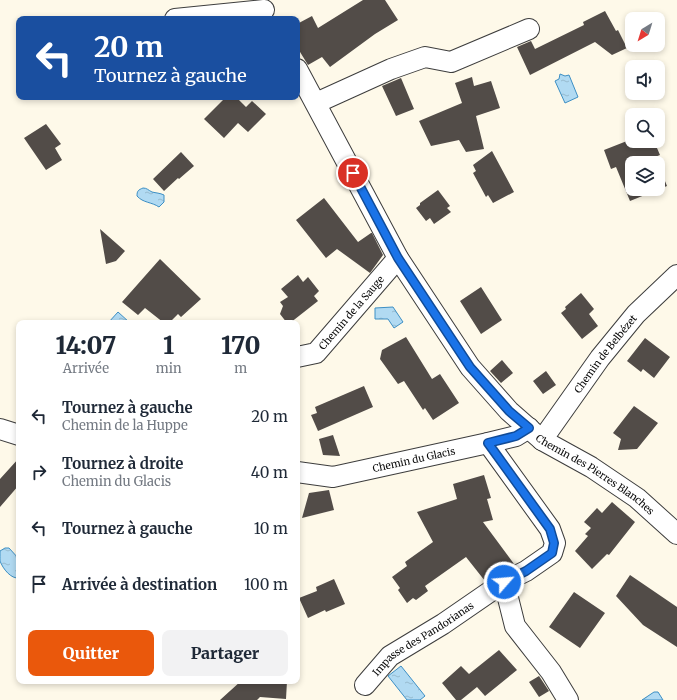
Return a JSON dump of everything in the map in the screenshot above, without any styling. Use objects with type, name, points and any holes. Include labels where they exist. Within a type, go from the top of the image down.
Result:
[{"type":"street","points":[[205,16],[264,10]]},
{"type":"street","points":[[316,103],[391,69],[425,57],[451,62],[529,29]]},
{"type":"street","name":"Chemin des Pierres Blanches","points":[[300,74],[398,258],[470,367],[509,411],[536,434],[591,467],[637,498],[677,534]]},
{"type":"street","name":"Chemin de la Sauge","points":[[300,356],[316,353],[398,258]]},
{"type":"street","name":"Chemin de Belbézet","points":[[536,434],[636,314],[677,275]]},
{"type":"street","points":[[0,428],[16,434]]},
{"type":"street","name":"Chemin du Glacis","points":[[300,472],[333,477],[516,436],[536,434]]},
{"type":"street","name":"Impasse des Pandorianas","points":[[365,685],[390,656],[443,624],[504,582],[526,571],[552,553],[554,543],[550,529],[488,443]]},
{"type":"street","points":[[504,582],[515,626],[551,672],[568,700]]},
{"type":"water","points":[[560,74],[565,76],[569,75],[578,97],[565,103],[555,81],[559,79]]},
{"type":"water","points":[[143,188],[164,195],[164,202],[159,207],[139,198],[137,196],[138,192]]},
{"type":"water","points":[[393,307],[403,322],[394,328],[388,319],[375,319],[375,308]]},
{"type":"water","points":[[118,312],[127,320],[111,320]]},
{"type":"water","points":[[5,548],[9,548],[16,556],[16,578],[10,575],[1,564],[0,551]]},
{"type":"water","points":[[401,666],[425,696],[420,700],[407,700],[388,676]]},
{"type":"water","points":[[654,692],[658,692],[663,700],[642,700]]},
{"type":"building","points":[[363,0],[385,0],[398,20],[375,34],[330,67],[322,57],[308,65],[300,52],[300,22],[312,16],[318,28]]},
{"type":"building","points":[[605,11],[616,31],[618,30],[625,44],[625,49],[612,55],[595,42],[530,75],[517,47],[531,41],[535,49],[584,25],[583,22]]},
{"type":"building","points":[[472,77],[474,86],[491,81],[500,108],[476,116],[484,149],[466,152],[459,140],[431,146],[419,121],[462,103],[455,83]]},
{"type":"building","points":[[401,78],[414,109],[396,116],[382,86]]},
{"type":"building","points":[[223,100],[239,100],[246,107],[252,101],[266,114],[248,132],[238,123],[224,138],[204,119]]},
{"type":"building","points":[[46,124],[61,144],[55,148],[62,160],[46,170],[24,138]]},
{"type":"building","points":[[625,142],[625,148],[657,148],[660,155],[625,156],[625,189],[616,167],[611,169],[604,150]]},
{"type":"building","points":[[492,151],[514,192],[493,203],[488,195],[486,197],[473,173],[476,171],[473,165]]},
{"type":"building","points":[[181,152],[194,166],[164,191],[153,179]]},
{"type":"building","points":[[438,190],[450,206],[447,208],[451,212],[434,224],[430,218],[426,221],[416,208],[420,205],[420,203]]},
{"type":"building","points":[[628,196],[642,196],[630,201]]},
{"type":"building","points":[[324,198],[358,242],[372,233],[383,255],[370,273],[337,249],[326,258],[296,220]]},
{"type":"building","points":[[100,229],[125,251],[116,261],[106,264]]},
{"type":"building","points":[[160,259],[201,299],[181,317],[178,314],[172,320],[160,320],[145,308],[138,315],[122,302]]},
{"type":"building","points":[[298,275],[303,282],[308,277],[319,291],[314,296],[318,301],[294,320],[285,320],[280,314],[283,306],[280,302],[288,297],[281,289]]},
{"type":"building","points":[[481,287],[502,320],[481,334],[460,301]]},
{"type":"building","points":[[581,293],[594,309],[589,314],[598,326],[582,339],[561,313],[566,309],[565,307]]},
{"type":"building","points":[[406,337],[432,379],[440,374],[459,403],[433,420],[425,408],[423,410],[404,381],[398,384],[380,359],[382,350]]},
{"type":"building","points":[[645,338],[670,357],[654,378],[643,369],[641,372],[627,361]]},
{"type":"building","points":[[502,360],[513,373],[501,383],[490,371]]},
{"type":"building","points":[[546,371],[556,385],[543,394],[533,381]]},
{"type":"building","points":[[364,386],[373,407],[318,431],[311,415],[317,413],[315,407]]},
{"type":"building","points":[[634,406],[658,423],[637,449],[618,450],[621,439],[613,433]]},
{"type":"building","points":[[333,435],[340,456],[323,455],[319,439]]},
{"type":"building","points":[[16,461],[16,488],[0,507],[0,479]]},
{"type":"building","points":[[484,475],[491,498],[487,499],[493,520],[483,522],[514,564],[485,581],[466,557],[425,586],[428,591],[416,600],[413,598],[407,603],[398,590],[400,588],[392,577],[407,566],[405,562],[433,542],[417,512],[457,499],[453,484]]},
{"type":"building","points":[[329,490],[334,510],[302,518],[309,493]]},
{"type":"building","points":[[612,502],[635,522],[609,555],[607,554],[592,569],[575,551],[588,536],[585,534],[591,528],[584,522],[597,508],[602,513]]},
{"type":"building","points":[[630,575],[677,607],[677,647],[643,625],[616,596]]},
{"type":"building","points":[[334,579],[345,604],[326,612],[325,610],[308,618],[300,598],[317,591],[316,587]]},
{"type":"building","points":[[574,592],[605,613],[580,648],[549,627]]},
{"type":"building","points":[[499,650],[517,670],[485,696],[477,687],[461,700],[456,700],[442,683],[461,666],[469,674]]},
{"type":"building","points":[[539,676],[549,691],[539,697],[529,682]]},
{"type":"building","points":[[238,684],[287,684],[286,699],[260,697],[257,700],[220,700]]},
{"type":"route","points":[[353,173],[398,258],[470,367],[509,411],[529,428],[516,436],[488,443],[550,529],[554,543],[552,553],[526,571],[504,582]]}]
